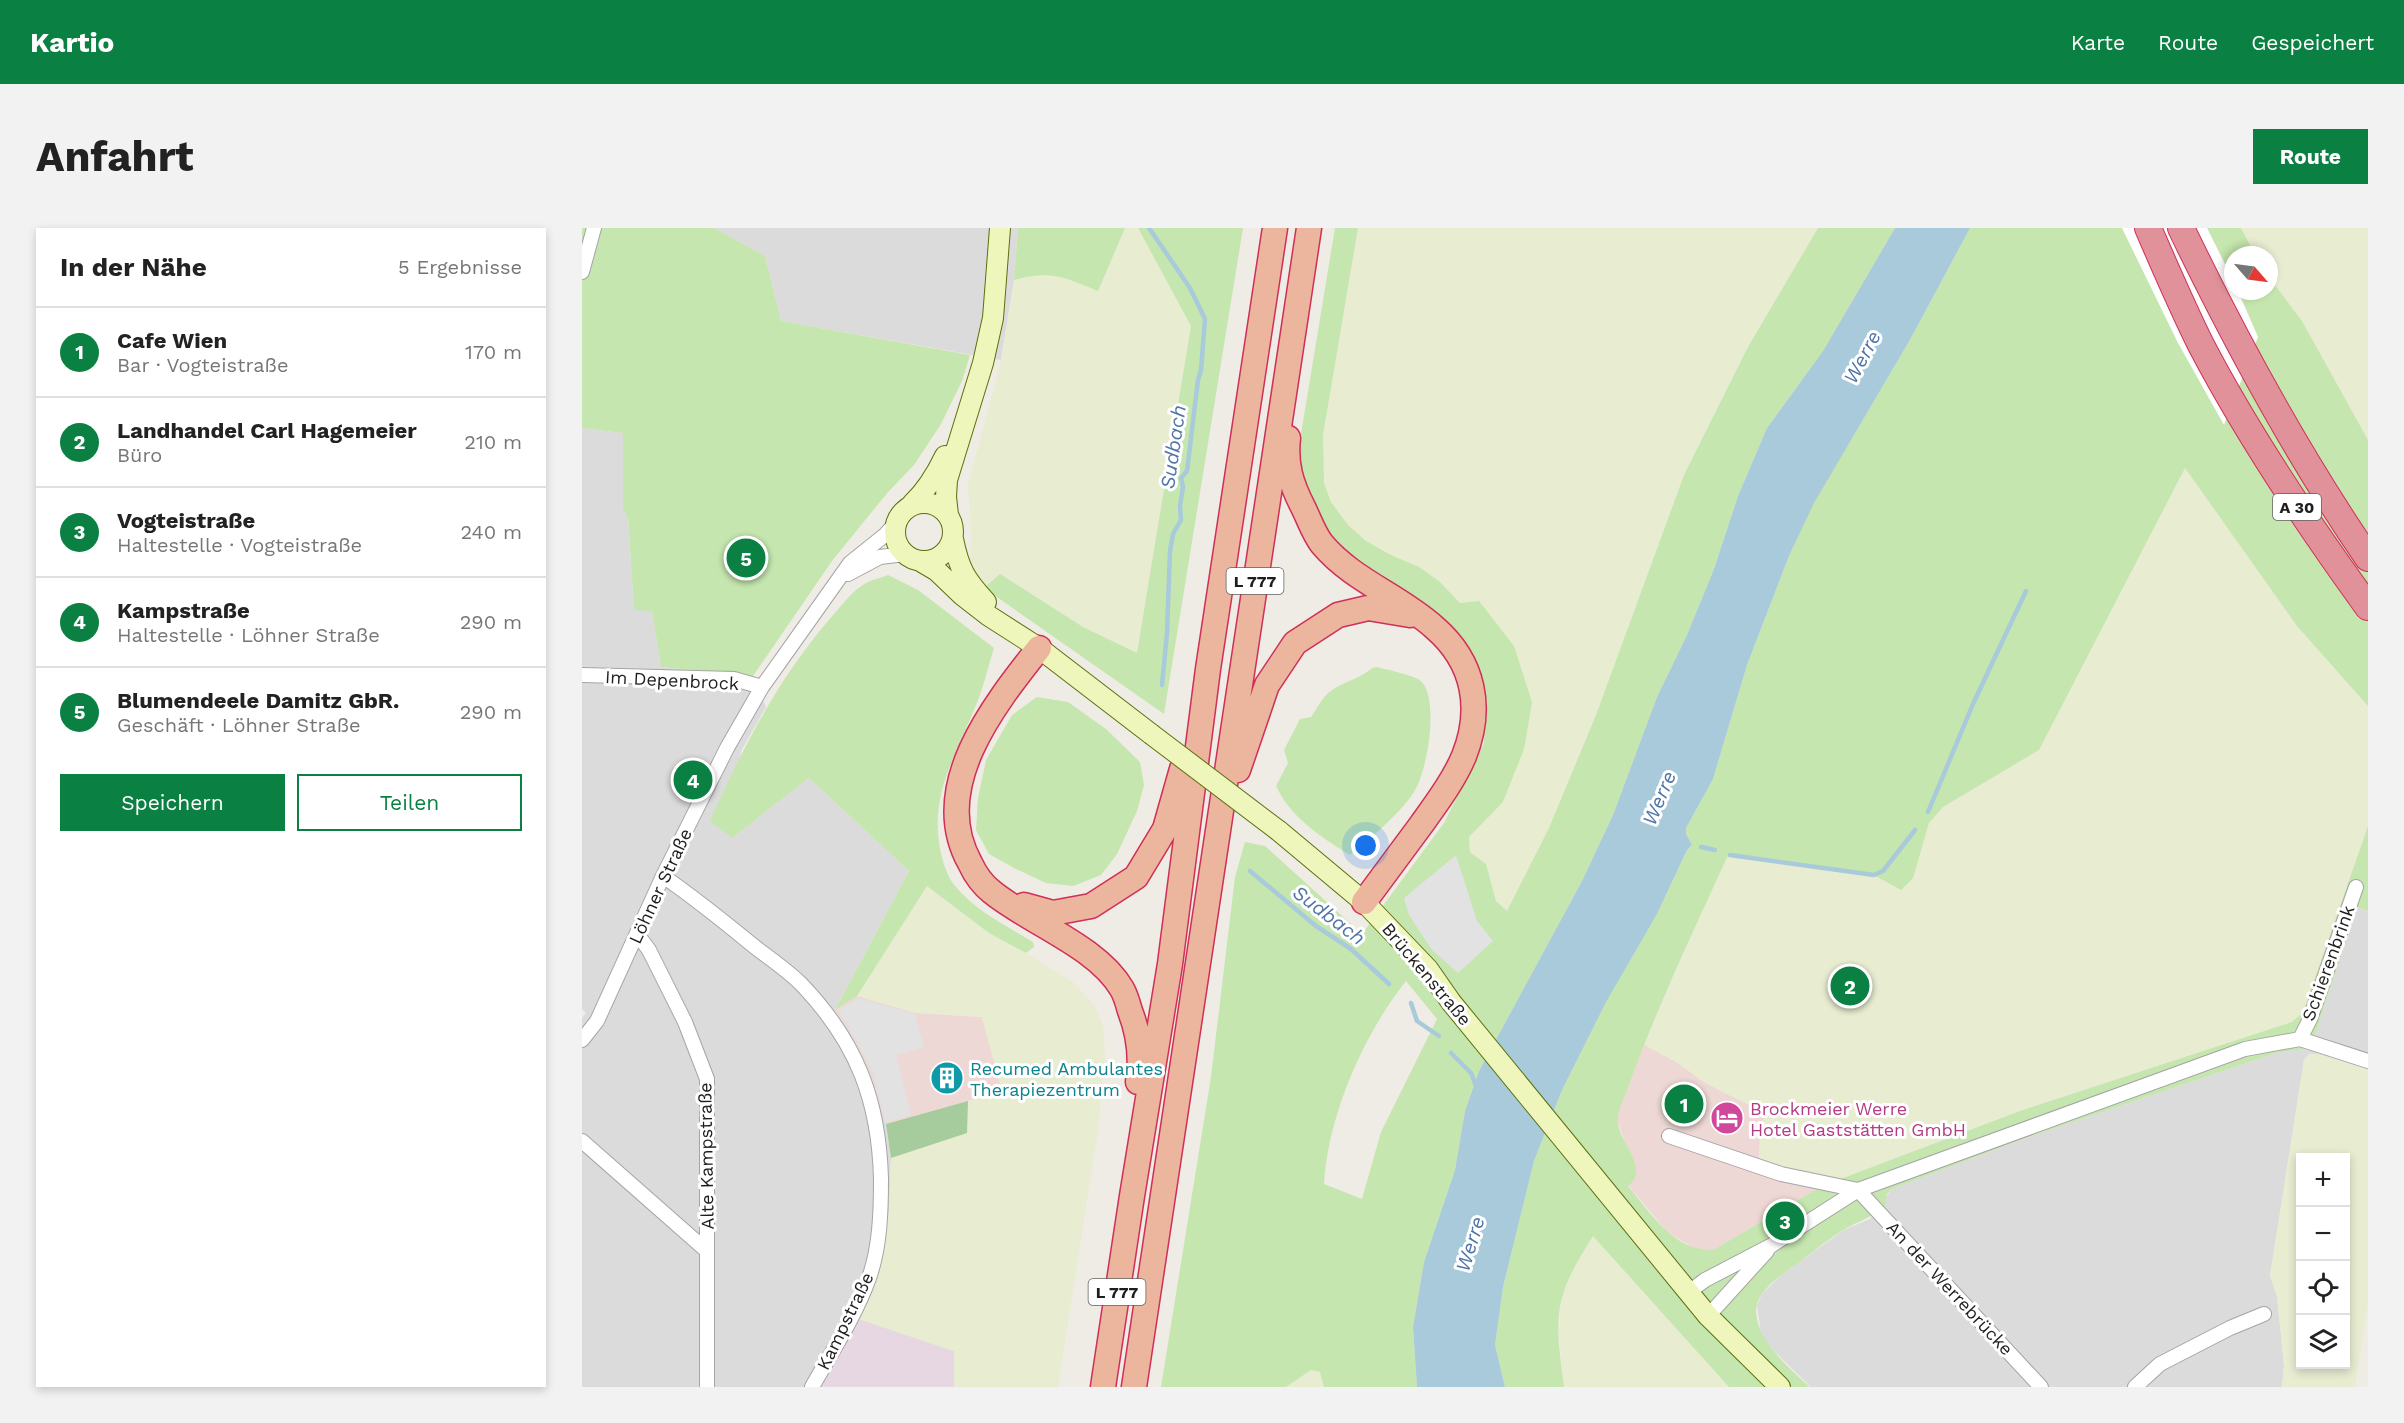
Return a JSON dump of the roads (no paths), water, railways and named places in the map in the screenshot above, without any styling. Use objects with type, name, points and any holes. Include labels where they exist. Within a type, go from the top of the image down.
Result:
[{"type":"highway","name":"L 777","points":[[1103,1387],[1170,964],[1213,633],[1275,228]]},
{"type":"highway","name":"L 777","points":[[1134,1387],[1309,228]]},
{"type":"highway","name":"A 30","points":[[2148,228],[2201,344],[2233,402],[2313,532],[2368,607]]},
{"type":"highway","name":"A 30","points":[[2181,228],[2248,362],[2368,558]]},
{"type":"highway","name":"L 777","points":[[1292,331],[1297,375],[1286,455],[1291,484],[1322,543],[1349,569],[1423,618],[1453,647],[1467,670],[1474,695],[1473,724],[1464,756],[1440,798],[1364,902]]},
{"type":"highway","points":[[1218,832],[1267,685],[1295,643],[1338,615],[1368,608],[1423,618]]},
{"type":"highway","points":[[991,892],[1029,908],[1053,913],[1091,906],[1136,877],[1166,830],[1181,778],[1198,664],[1213,633]]},
{"type":"highway","name":"L 777","points":[[1039,648],[993,708],[964,766],[956,800],[957,831],[964,853],[975,873],[991,892],[1098,962],[1122,989],[1137,1030],[1141,1066],[1125,1176],[1132,1196]]},
{"type":"main road","points":[[971,396],[947,480],[946,497],[948,514],[954,530],[953,539],[944,553],[937,558],[913,558],[896,540],[896,523],[905,509],[925,492],[936,477],[983,363],[993,318],[1000,228]]},
{"type":"main road","points":[[912,504],[928,502],[936,504],[948,514]]},
{"type":"main road","name":"Brückenstraße","points":[[953,539],[960,568],[972,586],[1010,628]]},
{"type":"main road","name":"Brückenstraße","points":[[913,558],[937,571],[989,616],[1039,648],[1279,831],[1364,902],[1428,969],[1451,1002],[1708,1316],[1780,1387]]},
{"type":"street","points":[[582,272],[594,228]]},
{"type":"street","name":"Löhner Straße","points":[[582,1041],[597,1021],[663,876],[727,748],[762,687],[850,564],[896,523]]},
{"type":"street","name":"Löhner Straße","points":[[837,582],[880,556],[913,558]]},
{"type":"street","name":"Im Depenbrock","points":[[582,675],[734,679],[762,687]]},
{"type":"street","name":"Kampstraße","points":[[663,876],[802,984],[845,1037],[867,1091],[880,1143],[881,1204],[878,1237],[869,1278],[844,1331],[812,1387]]},
{"type":"street","name":"Schierenbrink","points":[[2300,1039],[2310,1019],[2356,887]]},
{"type":"street","name":"Alte Kampstraße","points":[[637,934],[649,950],[685,1022],[707,1079],[707,1387]]},
{"type":"street","points":[[1689,1292],[1705,1280],[1772,1245],[1858,1190],[2245,1049],[2300,1039],[2368,1061]]},
{"type":"street","points":[[1669,1136],[1781,1174],[1858,1190]]},
{"type":"street","name":"Alte Kampstraße","points":[[582,1141],[707,1251]]},
{"type":"street","name":"An der Werrebrücke","points":[[1858,1190],[2042,1387]]},
{"type":"street","points":[[1708,1316],[1772,1245]]},
{"type":"street","points":[[2135,1387],[2160,1364],[2230,1328],[2264,1314]]},
{"type":"water","name":"Werre","points":[[1895,228],[1970,228],[1911,338],[1814,503],[1789,556],[1747,665],[1713,779],[1686,828],[1686,834],[1692,845],[1687,850],[1657,914],[1606,1002],[1562,1090],[1534,1161],[1503,1287],[1495,1345],[1505,1387],[1417,1387],[1413,1327],[1424,1262],[1455,1170],[1465,1111],[1479,1071],[1582,881],[1613,815],[1657,697],[1687,635],[1714,569],[1738,496],[1767,428],[1823,351]]},
{"type":"waterway","name":"Sudbach","points":[[1149,228],[1190,288],[1205,319],[1201,370],[1187,471],[1181,478],[1183,487],[1180,506],[1181,520],[1173,534],[1170,551],[1167,633],[1162,685]]},
{"type":"waterway","points":[[1928,812],[1973,704],[2026,591]]},
{"type":"waterway","points":[[1730,855],[1874,875],[1883,871],[1915,830]]},
{"type":"waterway","points":[[1701,847],[1715,850]]},
{"type":"waterway","name":"Sudbach","points":[[1250,871],[1316,926],[1351,949],[1389,984]]},
{"type":"waterway","name":"Sudbach","points":[[1411,1003],[1417,1021],[1439,1036]]},
{"type":"waterway","name":"Sudbach","points":[[1451,1053],[1471,1073],[1476,1086]]},
{"type":"place","name":"Blumendeele Damitz GbR.","points":[[746,558]]},
{"type":"place","name":"Kampstraße","points":[[693,780]]},
{"type":"place","name":"Landhandel Carl Hagemeier","points":[[1850,986]]},
{"type":"place","name":"Recumed Ambulantes Therapiezentrum","points":[[947,1078]]},
{"type":"place","name":"Cafe Wien","points":[[1684,1104]]},
{"type":"place","name":"Brockmeier Werre Hotel Gaststätten GmbH","points":[[1727,1118]]},
{"type":"place","name":"Vogteistraße","points":[[1785,1221]]}]
